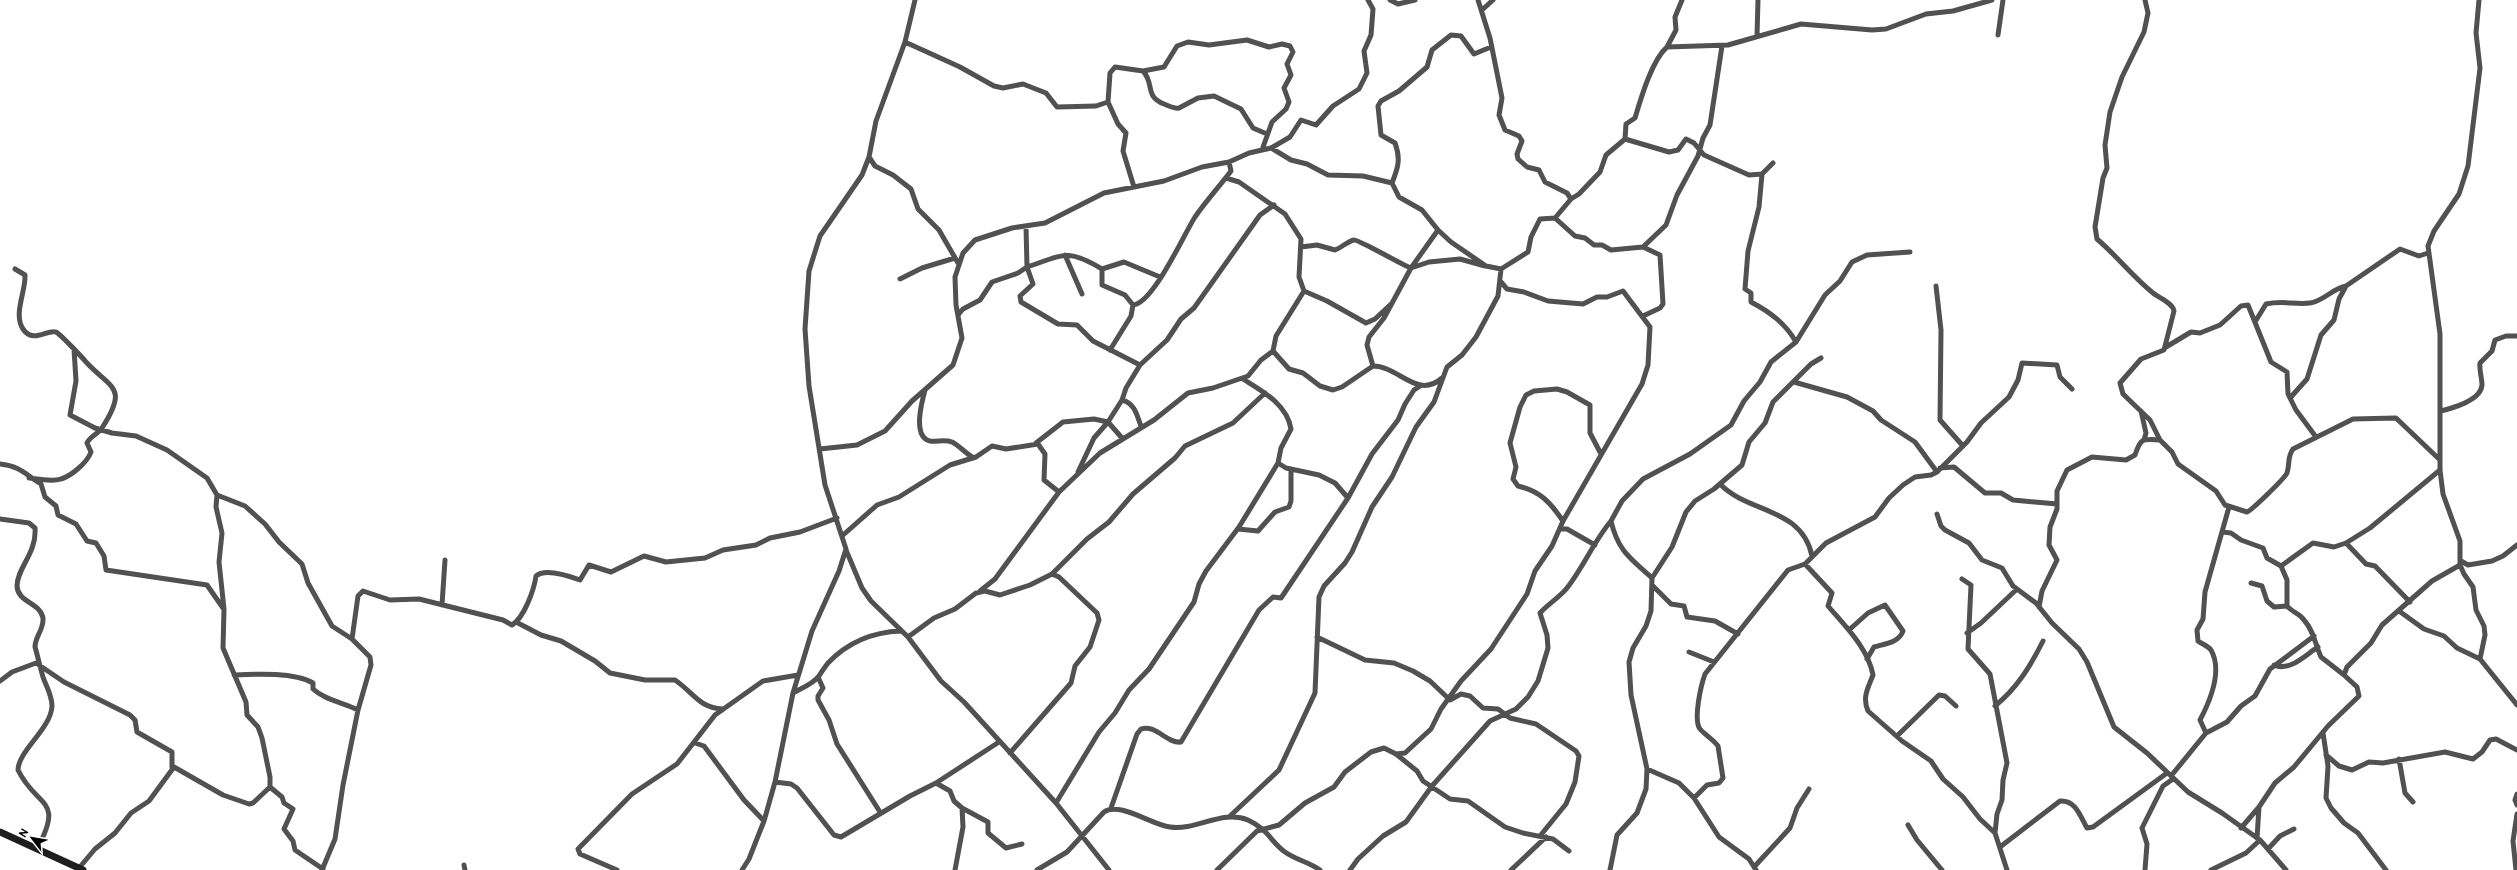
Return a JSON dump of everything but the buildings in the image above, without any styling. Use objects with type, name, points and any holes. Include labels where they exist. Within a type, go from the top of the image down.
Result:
[{"type":"main road","points":[[0,832],[81,869]]},
{"type":"street","points":[[914,0],[905,42],[876,121],[868,157],[856,186],[820,236],[809,270],[805,329],[807,366],[825,485],[837,518],[846,550],[866,595],[908,637],[941,681],[964,702],[1056,803],[1083,835],[1109,870]]},
{"type":"street","points":[[1368,0],[1373,9]]},
{"type":"street","points":[[820,449],[857,445],[885,432],[925,389],[950,368],[962,338],[955,283],[958,264],[966,249],[975,240],[1051,220],[1096,195],[1172,178],[1202,166],[1229,162],[1271,148],[1290,137],[1302,120],[1316,125],[1333,106],[1359,88],[1367,72],[1364,52],[1371,35],[1375,0]]},
{"type":"street","points":[[1390,0],[1398,4],[1415,0]]},
{"type":"street","points":[[1478,0],[1482,10],[1502,98],[1500,119],[1505,130],[1521,139],[1518,160],[1526,167],[1541,171],[1545,182],[1567,193],[1571,199]]},
{"type":"street","points":[[1482,10],[1493,0]]},
{"type":"street","points":[[1555,218],[1571,199],[1579,194],[1600,172],[1606,155],[1624,139],[1626,124],[1635,118],[1638,105],[1660,55],[1667,47],[1675,32],[1675,17],[1682,0]]},
{"type":"street","points":[[1757,36],[1758,0]]},
{"type":"street","points":[[1667,47],[1722,46],[1801,24],[1872,30],[1886,29],[1926,14],[1953,11],[1992,0]]},
{"type":"street","points":[[1998,35],[2003,0]]},
{"type":"street","points":[[2145,0],[2148,13],[2144,32],[2112,100],[2105,140],[2107,168],[2099,198],[2096,232],[2097,239],[2131,271],[2136,279],[2174,309],[2166,347]]},
{"type":"street","points":[[2479,0],[2476,33],[2480,68],[2468,166],[2459,194],[2432,236],[2428,253],[2435,287],[2440,334],[2442,369],[2438,385],[2441,411],[2440,470],[2443,494],[2460,541],[2460,563],[2473,587],[2476,610],[2484,626],[2485,635],[2480,659]]},
{"type":"street","points":[[1392,182],[1399,167],[1399,157],[1395,143],[1383,137],[1380,132],[1377,111],[1381,101],[1399,90],[1428,67],[1432,50],[1451,35],[1460,36],[1474,54],[1491,47]]},
{"type":"street","points":[[1134,187],[1123,152],[1126,133],[1116,121],[1108,102],[1110,73],[1115,67],[1143,71],[1164,67],[1177,46],[1188,42],[1209,45],[1247,40],[1272,47],[1282,44],[1290,46],[1293,52],[1287,64],[1291,75],[1284,88],[1289,102],[1286,109],[1273,120],[1262,150]]},
{"type":"street","points":[[905,42],[960,67],[994,86],[1003,88],[1023,84],[1048,94],[1057,107],[1096,106],[1108,102]]},
{"type":"street","points":[[1643,247],[1666,225],[1676,197],[1699,152],[1710,124],[1722,46]]},
{"type":"street","points":[[1143,71],[1148,79],[1151,95],[1157,102],[1179,108],[1198,98],[1214,96],[1241,109],[1253,128],[1267,134]]},
{"type":"street","points":[[1624,139],[1669,152],[1678,150],[1686,139],[1694,143],[1699,152],[1726,166],[1749,175],[1762,174]]},
{"type":"street","points":[[1271,148],[1291,160],[1308,164],[1328,175],[1363,176],[1392,182]]},
{"type":"street","points":[[868,157],[875,166],[909,186],[918,209],[939,230],[958,264]]},
{"type":"street","points":[[1133,305],[1140,304],[1170,264],[1194,219],[1232,170],[1229,162]]},
{"type":"street","points":[[1773,163],[1762,174],[1759,207],[1748,251],[1745,289],[1751,293],[1751,302],[1773,314],[1791,333],[1796,342]]},
{"type":"street","points":[[1226,178],[1239,182],[1283,211],[1298,233],[1301,247],[1299,277],[1304,291],[1328,301],[1366,323],[1375,319],[1393,302]]},
{"type":"street","points":[[1392,182],[1399,197],[1422,210],[1438,230],[1486,266]]},
{"type":"street","points":[[1076,477],[1097,434],[1108,422],[1122,400],[1126,388],[1140,365],[1167,340],[1181,320],[1194,308],[1260,215],[1274,205]]},
{"type":"street","points":[[1301,247],[1316,245],[1335,250],[1357,240],[1411,268],[1428,262],[1460,259],[1501,269],[1528,252],[1531,237],[1540,219],[1555,218],[1575,236],[1585,238],[1594,245],[1602,245],[1611,250],[1643,247],[1657,252],[1661,257],[1663,287],[1662,307],[1643,316]]},
{"type":"street","points":[[1026,226],[1027,267],[1033,284],[1021,294],[1020,300],[1022,304],[1058,324],[1077,325],[1093,341],[1140,365]]},
{"type":"street","points":[[1373,366],[1367,340],[1384,318],[1411,268],[1438,230]]},
{"type":"street","points":[[2255,322],[2266,304],[2284,301],[2310,303],[2322,299],[2336,289],[2346,286],[2400,249],[2419,256],[2428,253]]},
{"type":"street","points":[[1350,870],[1358,859],[1383,836],[1406,822],[1432,786],[1485,726],[1522,704],[1541,674],[1546,659],[1547,635],[1540,613],[1565,591],[1580,570],[1622,501],[1643,479],[1690,454],[1731,424],[1744,401],[1760,382],[1771,362],[1796,342],[1825,295],[1840,281],[1852,262],[1867,254],[1910,252]]},
{"type":"street","points":[[958,315],[963,309],[980,300],[992,282],[1018,274],[1027,267],[1065,255],[1082,256],[1102,269]]},
{"type":"street","points":[[1065,255],[1072,276],[1082,294]]},
{"type":"street","points":[[900,279],[928,266],[955,258]]},
{"type":"street","points":[[1102,269],[1122,261],[1160,277]]},
{"type":"street","points":[[15,269],[25,275],[20,315],[23,329],[28,334],[40,336],[56,332],[93,369],[108,381],[115,392],[115,402],[101,430],[88,440],[87,445],[91,452],[89,457],[72,472],[60,479],[29,478]]},
{"type":"street","points":[[1102,269],[1102,285],[1125,295],[1133,305]]},
{"type":"street","points":[[1229,817],[1282,765],[1317,689],[1319,597],[1324,586],[1350,555],[1372,507],[1392,477],[1416,427],[1434,402],[1442,378],[1449,364],[1460,357],[1475,340],[1497,298],[1501,282],[1501,269]]},
{"type":"street","points":[[1396,754],[1405,754],[1429,732],[1441,709],[1450,700],[1461,681],[1491,649],[1527,594],[1535,570],[1552,546],[1563,521],[1645,378],[1651,334],[1650,327],[1623,291],[1607,297],[1597,297],[1583,304],[1548,301],[1524,292],[1507,289],[1501,282]]},
{"type":"street","points":[[1936,286],[1941,330],[1940,420],[1962,446]]},
{"type":"street","points":[[2290,398],[2307,379],[2321,335],[2334,320],[2339,299],[2346,286]]},
{"type":"street","points":[[908,637],[980,591],[995,579],[1059,492],[1100,453],[1141,426],[1154,420],[1188,393],[1243,379],[1250,374],[1261,360],[1273,351],[1276,336],[1304,291]]},
{"type":"street","points":[[1110,350],[1130,316],[1133,305]]},
{"type":"street","points":[[2316,437],[2296,410],[2290,398],[2287,372],[2271,362],[2250,306],[2242,305],[2224,324],[2200,333],[2191,332],[2166,347],[2161,352],[2141,359],[2120,383],[2123,394],[2141,411],[2155,428],[2160,440],[2172,452],[2182,468],[2216,491],[2222,502],[2229,507],[2239,508],[2248,512],[2251,511],[2284,478],[2288,469],[2289,455],[2293,449],[2353,419],[2394,417],[2401,421],[2440,460]]},
{"type":"street","points":[[2441,411],[2452,408],[2478,393],[2482,384],[2480,363],[2492,350],[2495,340],[2506,336],[2517,336]]},
{"type":"street","points":[[74,349],[76,381],[69,413],[101,430],[136,436],[167,450],[207,478],[217,495],[216,507],[222,533],[219,567],[224,609],[223,648],[246,702],[247,715],[258,727],[262,738],[270,777],[270,787],[293,810],[284,829],[293,841],[295,850],[322,870],[335,839],[358,710],[371,660],[352,639],[330,623],[308,583],[303,567],[279,542],[265,524],[240,502],[217,495]]},
{"type":"street","points":[[1273,351],[1289,369],[1306,374],[1320,386],[1333,390],[1342,387],[1373,366],[1381,367],[1420,386],[1430,386],[1442,378]]},
{"type":"street","points":[[1610,870],[1617,835],[1631,821],[1643,804],[1647,769],[1631,695],[1629,667],[1633,648],[1646,626],[1652,611],[1652,578],[1672,547],[1686,512],[1695,501],[1720,484],[1742,465],[1749,442],[1765,423],[1773,402],[1816,360],[1821,358]]},
{"type":"street","points":[[1939,470],[2014,388],[2022,363],[2057,365],[2060,378],[2072,389]]},
{"type":"street","points":[[1056,803],[1099,732],[1115,713],[1129,690],[1149,668],[1194,602],[1199,584],[1206,571],[1238,529],[1278,463],[1281,448],[1291,427],[1282,408],[1265,393],[1243,379]]},
{"type":"street","points":[[1794,382],[1847,398],[1873,411],[1881,420],[1916,442],[1939,470]]},
{"type":"street","points":[[1037,870],[1067,852],[1104,812],[1111,808],[1139,731],[1148,728],[1176,742],[1181,742],[1259,610],[1273,598],[1281,598],[1348,498],[1372,454],[1398,420],[1411,394],[1420,386]]},
{"type":"street","points":[[925,389],[919,416],[920,426],[925,437],[929,441],[951,442],[974,458]]},
{"type":"street","points":[[1563,521],[1550,502],[1530,488],[1518,486],[1513,479],[1516,468],[1510,443],[1523,399],[1534,391],[1557,389],[1567,392],[1590,406],[1592,410],[1590,433],[1601,454]]},
{"type":"street","points":[[980,591],[1000,596],[1030,585],[1052,574],[1087,539],[1109,522],[1133,494],[1175,458],[1185,446],[1233,423],[1265,393]]},
{"type":"street","points":[[1122,400],[1130,402],[1141,426]]},
{"type":"street","points":[[2141,411],[2146,433],[2144,440]]},
{"type":"street","points":[[842,536],[877,505],[903,495],[951,464],[974,458],[992,446],[1006,449],[1036,443],[1046,433],[1066,421],[1094,419],[1108,422],[1122,438]]},
{"type":"street","points":[[2039,607],[2042,591],[2057,560],[2049,540],[2050,527],[2058,504],[2057,490],[2070,467],[2092,457],[2126,460],[2135,455],[2140,443],[2144,440],[2151,438],[2160,440]]},
{"type":"street","points":[[1036,443],[1045,454],[1044,480],[1059,492]]},
{"type":"street","points":[[1278,463],[1291,470],[1319,475],[1335,483],[1348,498]]},
{"type":"street","points":[[0,464],[19,468],[29,478],[40,484],[45,497],[56,506],[58,515],[76,524],[87,540],[96,544],[104,556],[106,570],[207,585],[224,609]]},
{"type":"street","points":[[1694,798],[1706,785],[1719,783],[1722,780],[1718,746],[1701,730],[1696,718],[1703,680],[1714,662],[1726,651],[1788,570],[1805,564],[1826,544],[1875,517],[1895,491],[1910,480],[1939,470],[1954,467],[1985,493],[2002,493],[2013,500],[2058,504]]},
{"type":"street","points":[[1238,529],[1258,531],[1275,512],[1289,507],[1291,501],[1291,470]]},
{"type":"street","points":[[2281,566],[2314,543],[2334,547],[2346,543],[2370,528],[2440,470]]},
{"type":"street","points":[[1720,484],[1751,505],[1773,511],[1794,524],[1809,544],[1812,556]]},
{"type":"street","points":[[2206,733],[2200,720],[2212,694],[2215,669],[2211,652],[2198,641],[2197,630],[2203,619],[2205,592],[2229,507]]},
{"type":"street","points":[[1937,514],[1941,526],[1945,530],[1969,543],[1982,560],[2002,568],[2017,589],[2039,607],[2084,655],[2111,724],[2193,795],[2222,812],[2241,828],[2258,839],[2286,870]]},
{"type":"street","points":[[352,639],[358,596],[363,591],[390,600],[417,599],[503,620],[512,626],[528,604],[536,576],[540,573],[555,574],[580,580],[589,565],[611,572],[644,556],[666,562],[705,558],[723,550],[756,545],[770,538],[803,532],[837,518]]},
{"type":"street","points":[[0,519],[29,523],[35,528],[30,555],[18,579],[17,588],[23,599],[39,610],[43,617],[42,632],[35,642],[40,664],[51,697],[51,711],[47,723],[18,766],[18,770],[47,805],[50,813],[46,831],[37,849]]},
{"type":"street","points":[[1611,521],[1615,538],[1622,550],[1652,578]]},
{"type":"street","points":[[1560,529],[1567,529],[1595,545]]},
{"type":"street","points":[[2222,532],[2231,533],[2241,540],[2263,548],[2267,558],[2281,566],[2287,580],[2287,606]]},
{"type":"street","points":[[2346,543],[2366,564],[2376,566],[2410,602]]},
{"type":"street","points":[[2344,675],[2347,667],[2371,643],[2382,625],[2410,602],[2432,581],[2460,563],[2468,565],[2492,561],[2503,556],[2517,546]]},
{"type":"street","points":[[742,870],[749,859],[764,821],[775,782],[793,692],[812,631],[839,571],[846,550]]},
{"type":"street","points":[[442,605],[445,560]]},
{"type":"street","points":[[1805,564],[1832,593],[1828,606],[1849,630],[1867,659],[1873,675],[1866,688],[1866,705],[1871,716],[1934,764],[1943,779],[1963,797],[1980,819],[1995,832]]},
{"type":"street","points":[[1010,753],[1025,739],[1057,698],[1071,683],[1075,666],[1089,650],[1099,620],[1097,613],[1059,577],[1052,574]]},
{"type":"street","points":[[1962,579],[1971,585],[1967,646],[1970,653],[1990,674],[2007,766],[2003,780],[2002,800],[1996,814],[1995,832],[2007,870]]},
{"type":"street","points":[[2241,828],[2259,807],[2271,788],[2294,767],[2323,732],[2359,696],[2357,687],[2324,660],[2319,653],[2314,636],[2304,620],[2287,606],[2274,608],[2267,601],[2262,586],[2251,583]]},
{"type":"street","points":[[1652,585],[1671,604],[1684,606],[1687,617],[1715,621],[1738,634]]},
{"type":"street","points":[[1967,633],[1981,624],[2017,589]]},
{"type":"street","points":[[1849,630],[1868,613],[1885,605],[1900,624],[1903,631],[1900,636],[1893,642],[1874,647],[1867,659]]},
{"type":"street","points":[[2399,611],[2424,629],[2444,636],[2457,648],[2480,659],[2517,705]]},
{"type":"street","points":[[516,622],[541,635],[562,641],[595,660],[610,673],[645,680],[675,680],[702,704],[711,708],[723,709]]},
{"type":"street","points":[[793,692],[818,677],[832,660],[868,636],[881,632],[901,631]]},
{"type":"street","points":[[2145,870],[2147,844],[2142,831],[2144,820],[2154,807],[2163,786],[2170,776],[2206,733],[2227,722],[2241,706],[2256,696],[2274,665],[2314,636]]},
{"type":"street","points":[[1317,637],[1365,660],[1394,663],[1413,671],[1430,681],[1450,700]]},
{"type":"street","points":[[1995,706],[2015,687],[2034,660],[2043,641]]},
{"type":"street","points":[[2274,665],[2280,668],[2287,667],[2318,646]]},
{"type":"street","points":[[1689,652],[1714,662]]},
{"type":"street","points":[[0,681],[32,662],[40,664],[64,682],[130,715],[135,720],[137,732],[172,752],[172,767],[149,801],[131,813],[115,833],[95,849],[81,869]]},
{"type":"street","points":[[234,675],[281,675],[306,679],[313,683],[313,689],[320,696],[341,701],[358,710]]},
{"type":"street","points":[[617,870],[580,854],[579,847],[595,834],[632,794],[676,766],[695,743],[712,718],[723,709],[764,681],[798,676]]},
{"type":"street","points":[[818,677],[823,688],[818,696],[818,700],[829,720],[837,744],[880,812]]},
{"type":"street","points":[[1450,700],[1461,694],[1470,696],[1482,707],[1498,709],[1510,718],[1536,724],[1579,754],[1575,782],[1566,804],[1553,823],[1540,836]]},
{"type":"street","points":[[1897,736],[1939,695],[1945,696],[1956,706]]},
{"type":"street","points":[[2323,732],[2328,766],[2326,798],[2331,808],[2344,823],[2358,833],[2386,870]]},
{"type":"street","points":[[2326,755],[2339,766],[2352,770],[2369,762],[2383,763],[2445,752],[2473,759],[2482,752],[2490,740],[2496,739],[2517,750]]},
{"type":"street","points":[[775,782],[791,784],[796,788],[838,838],[880,812],[936,783],[1000,742]]},
{"type":"street","points":[[695,743],[704,746],[744,800],[764,821]]},
{"type":"street","points":[[1217,870],[1257,831],[1279,825],[1305,803],[1331,789],[1345,772],[1371,752],[1384,748],[1396,754],[1432,786],[1453,801],[1468,801],[1475,804],[1505,827],[1522,833],[1546,837],[1558,842],[1569,851]]},
{"type":"street","points":[[2399,759],[2405,794],[2412,802]]},
{"type":"street","points":[[172,767],[176,767],[223,795],[249,804],[254,803],[270,787]]},
{"type":"street","points":[[1647,769],[1679,783],[1694,798],[1718,837],[1746,857],[1755,869],[1790,828],[1797,808],[1809,789]]},
{"type":"street","points":[[2000,847],[2060,801],[2069,802],[2073,805],[2087,828],[2093,827],[2170,776]]},
{"type":"street","points":[[936,783],[950,791],[954,801],[962,808],[988,822],[988,833],[1006,848],[1022,844]]},
{"type":"street","points":[[2517,794],[2515,800],[2517,805]]},
{"type":"street","points":[[2212,870],[2246,853],[2258,839],[2259,807]]},
{"type":"street","points":[[955,870],[962,827],[962,808]]},
{"type":"street","points":[[1111,808],[1121,810],[1158,825],[1177,828],[1229,817],[1248,820],[1263,829],[1285,852],[1320,870]]},
{"type":"street","points":[[2516,870],[2513,841],[2517,814]]},
{"type":"street","points":[[1908,825],[1917,840],[1942,870]]},
{"type":"street","points":[[2268,849],[2280,836],[2294,829]]},
{"type":"street","points":[[1511,870],[1546,837]]},
{"type":"street","points":[[602,870],[604,864]]}]
